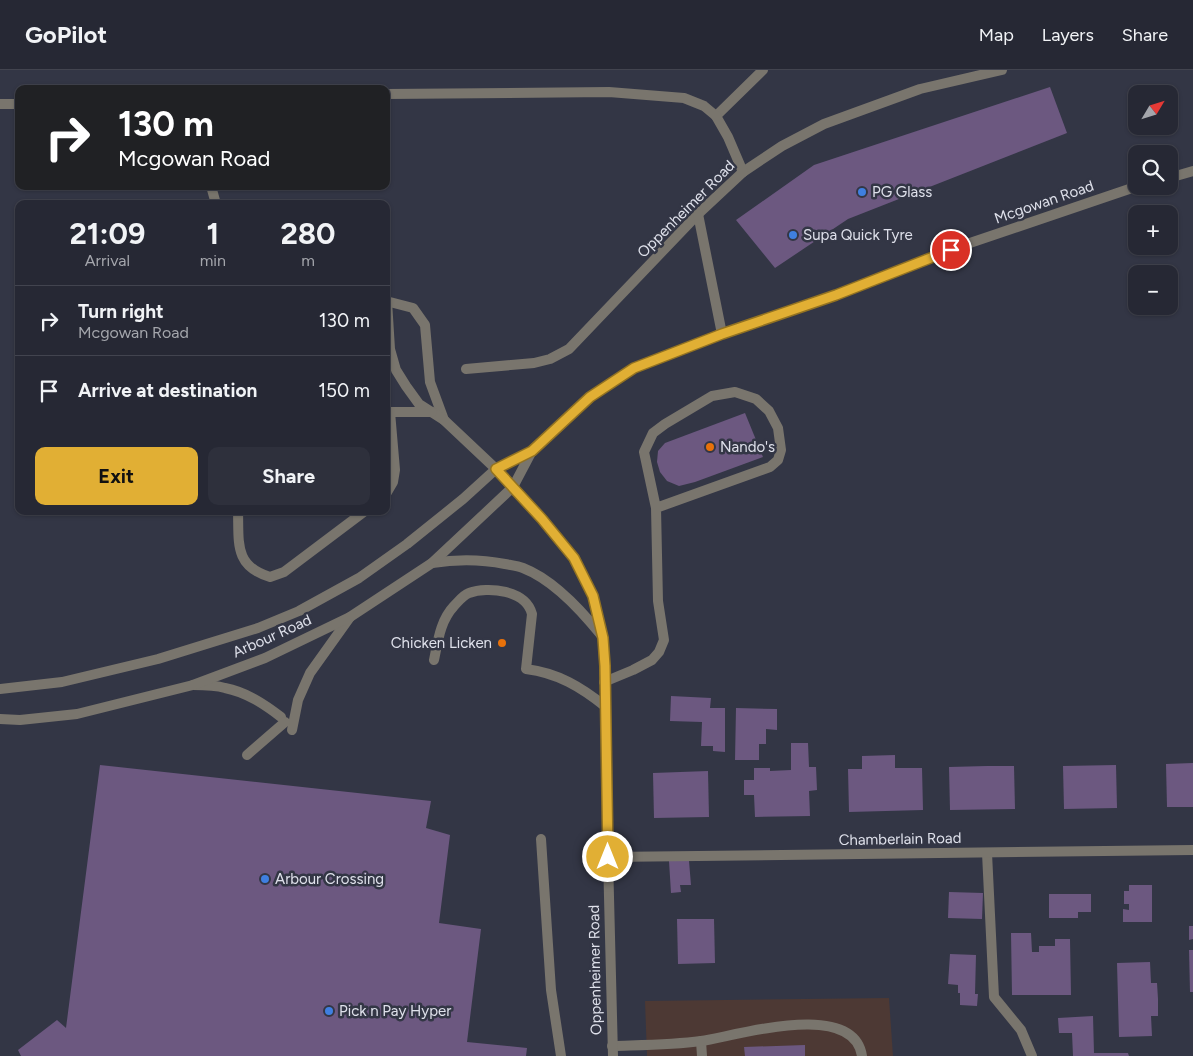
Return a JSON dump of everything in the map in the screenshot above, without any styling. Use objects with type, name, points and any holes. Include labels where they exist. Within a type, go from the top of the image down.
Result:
[{"type":"street","points":[[716,116],[763,70]]},
{"type":"street","name":"Oppenheimer Road","points":[[466,369],[534,363],[550,359],[569,349],[698,214],[743,172],[782,146],[824,124],[920,89],[1002,70]]},
{"type":"street","points":[[390,94],[609,92],[684,98],[704,106],[716,116],[728,137],[743,172]]},
{"type":"street","points":[[0,104],[15,104]]},
{"type":"street","points":[[1178,176],[1193,172]]},
{"type":"street","name":"Mcgowan Road","points":[[496,469],[532,451],[590,397],[634,368],[722,334],[836,295],[967,244],[1128,189]]},
{"type":"street","points":[[698,214],[722,334]]},
{"type":"street","points":[[390,302],[413,308],[426,325],[430,382],[444,420]]},
{"type":"street","name":"Oppenheimer Road","points":[[390,350],[396,370],[419,404],[444,420],[513,487],[574,558],[593,596],[603,638],[606,707],[612,1051]]},
{"type":"street","points":[[604,682],[652,660],[659,652],[664,640],[658,601],[656,508],[644,452],[653,433],[712,396],[735,392],[756,399],[769,411],[778,428],[781,450],[778,460],[770,467],[656,508]]},
{"type":"street","points":[[390,412],[433,412]]},
{"type":"street","points":[[390,429],[395,470],[390,487]]},
{"type":"street","name":"Mcgowan Road","points":[[513,487],[532,451]]},
{"type":"street","name":"Arbour Road","points":[[0,689],[62,682],[158,659],[258,628],[299,610],[359,578],[407,544],[463,499],[496,469]]},
{"type":"street","name":"Arbour Road","points":[[0,719],[20,720],[77,714],[193,684],[265,658],[350,617],[432,563],[513,487]]},
{"type":"street","points":[[238,515],[240,552],[253,570],[270,577],[284,572],[360,515]]},
{"type":"street","points":[[432,563],[456,560],[483,560],[523,568],[556,587],[585,614],[603,638]]},
{"type":"street","points":[[434,660],[442,624],[453,607],[467,594],[483,590],[506,592],[518,597],[531,609],[526,669],[559,676],[593,696],[606,707]]},
{"type":"street","points":[[247,755],[286,723],[310,674],[350,617]]},
{"type":"street","points":[[193,684],[224,687],[244,694],[261,703],[286,723]]},
{"type":"street","points":[[541,839],[551,990],[561,1056]]},
{"type":"street","name":"Chamberlain Road","points":[[608,857],[1193,850]]},
{"type":"street","points":[[987,853],[994,998],[1021,1030],[1032,1056]]},
{"type":"street","points":[[612,1051],[701,1041],[772,1026],[820,1025],[842,1031],[853,1039],[861,1050],[862,1056]]},
{"type":"street","points":[[701,1041],[702,1056]]},
{"type":"shaded area","points":[[889,998],[893,1056],[647,1056],[645,1001]]},
{"type":"building","points":[[1050,87],[1067,133],[848,219],[775,268],[736,220],[814,165]]},
{"type":"building","name":"Nando's","points":[[745,413],[763,457],[679,486],[667,481],[660,472],[657,462],[658,451],[665,443]]},
{"type":"building","points":[[671,696],[711,698],[710,708],[725,708],[725,752],[713,751],[713,746],[701,746],[702,722],[670,721]]},
{"type":"building","points":[[736,708],[777,709],[777,730],[766,729],[766,744],[759,744],[759,760],[735,760]]},
{"type":"building","points":[[791,743],[808,743],[809,767],[816,767],[817,790],[809,791],[810,816],[755,817],[754,795],[744,795],[744,780],[754,780],[754,768],[770,768],[770,771],[791,770]]},
{"type":"building","points":[[895,755],[895,768],[922,768],[923,810],[849,812],[848,769],[862,769],[862,756]]},
{"type":"building","points":[[1193,763],[1193,807],[1167,807],[1166,764]]},
{"type":"building","name":"Arbour Crossing","points":[[100,765],[431,801],[426,828],[450,835],[439,923],[481,929],[467,1042],[527,1048],[526,1056],[21,1056],[18,1050],[57,1020],[66,1028]]},
{"type":"building","points":[[1116,765],[1117,808],[1064,809],[1063,766]]},
{"type":"building","points":[[1014,766],[1015,809],[950,810],[949,767]]},
{"type":"building","points":[[708,771],[709,817],[654,818],[653,773]]},
{"type":"building","points":[[669,861],[689,861],[691,885],[680,885],[681,892],[671,893]]},
{"type":"building","points":[[1129,885],[1152,885],[1152,922],[1123,922],[1123,909],[1129,910],[1129,904],[1124,904],[1124,891],[1129,891]]},
{"type":"building","points":[[949,892],[983,893],[982,919],[948,918]]},
{"type":"building","points":[[1049,894],[1091,894],[1091,912],[1078,912],[1078,918],[1049,918]]},
{"type":"building","points":[[677,919],[714,919],[715,963],[678,964]]},
{"type":"building","points":[[1189,926],[1193,926],[1193,939],[1189,940]]},
{"type":"building","points":[[1011,933],[1031,933],[1032,952],[1039,952],[1039,946],[1055,946],[1055,939],[1070,939],[1071,995],[1012,995]]},
{"type":"building","points":[[1189,950],[1193,950],[1193,992],[1190,992]]},
{"type":"building","points":[[950,954],[976,955],[975,994],[978,994],[977,1006],[960,1005],[958,985],[948,984]]},
{"type":"building","points":[[1150,962],[1151,983],[1157,983],[1158,999],[1158,1016],[1151,1016],[1152,1036],[1119,1037],[1117,963]]},
{"type":"building","points":[[1093,1016],[1094,1053],[1128,1053],[1129,1056],[1073,1056],[1072,1033],[1059,1033],[1058,1018]]},
{"type":"building","points":[[805,1045],[805,1056],[745,1056],[744,1047]]},
{"type":"place","name":"PG Glass","points":[[862,192]]},
{"type":"place","name":"Supa Quick Tyre","points":[[793,235]]},
{"type":"place","name":"Nando's","points":[[710,447]]},
{"type":"place","name":"Chicken Licken","points":[[502,643]]},
{"type":"place","name":"Arbour Crossing","points":[[265,879]]},
{"type":"place","name":"Pick n Pay Hyper","points":[[329,1011]]},
{"type":"route","points":[[608,857],[605,666],[603,638],[593,596],[574,558],[542,519],[496,469],[532,451],[590,397],[634,368],[722,334],[836,295],[951,250]]}]
